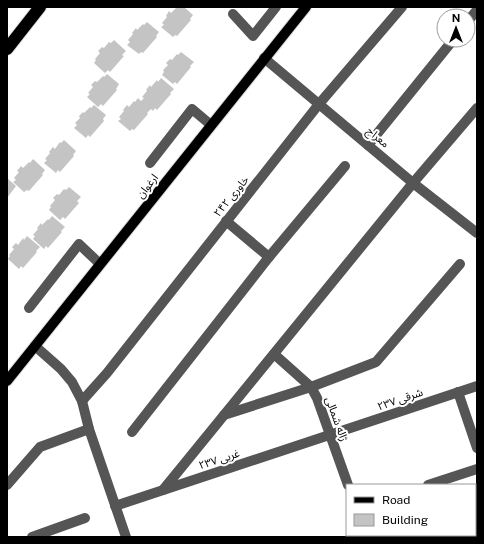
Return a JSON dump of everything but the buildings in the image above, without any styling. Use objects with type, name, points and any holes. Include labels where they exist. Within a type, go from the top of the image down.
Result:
[{"type":"highway","points":[[7,49],[40,7]]},
{"type":"main road","name":"ارغوان","points":[[7,381],[306,7]]},
{"type":"street","points":[[233,14],[253,36],[276,7]]},
{"type":"street","name":"۲۴۲ خاوری","points":[[82,401],[108,373],[319,104],[402,7]]},
{"type":"street","points":[[368,145],[447,48]]},
{"type":"street","name":"معراج","points":[[264,58],[413,183],[477,233]]},
{"type":"street","points":[[163,490],[413,183],[477,108]]},
{"type":"street","points":[[150,163],[192,109],[211,125]]},
{"type":"street","points":[[132,432],[269,257],[345,166]]},
{"type":"street","points":[[226,221],[269,257]]},
{"type":"street","points":[[28,308],[79,244],[100,264]]},
{"type":"street","points":[[224,415],[311,387],[376,362],[460,264]]},
{"type":"street","points":[[35,346],[62,369],[72,382],[82,401],[89,429],[126,537]]},
{"type":"street","name":"ژاله شمالی","points":[[274,354],[311,387],[317,398],[348,484]]},
{"type":"street","name":"۲۳۷ شرقی","points":[[330,435],[477,386]]},
{"type":"street","points":[[458,392],[477,448]]},
{"type":"street","points":[[7,485],[40,447],[89,429]]},
{"type":"street","name":"۲۳۷ غربی","points":[[115,506],[330,435]]},
{"type":"street","points":[[431,484],[477,469]]},
{"type":"street","points":[[32,537],[85,518]]}]
